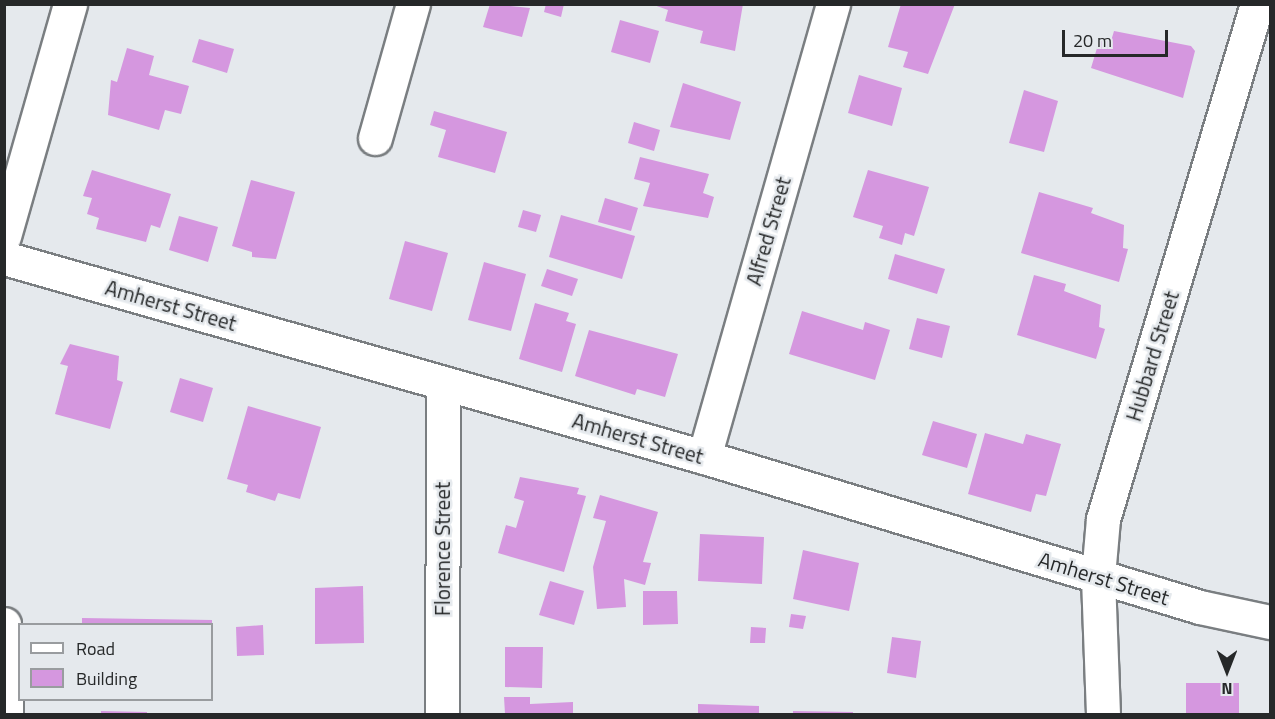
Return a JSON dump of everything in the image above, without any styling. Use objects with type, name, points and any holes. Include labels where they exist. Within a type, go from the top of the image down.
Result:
[{"type":"street","points":[[4,236],[70,4]]},
{"type":"street","points":[[375,138],[412,4]]},
{"type":"street","name":"Alfred Street","points":[[704,457],[832,4]]},
{"type":"street","name":"Hubbard Street","points":[[1103,714],[1098,576],[1103,519],[1257,4]]},
{"type":"street","name":"Amherst Street","points":[[4,258],[704,457],[1098,576],[1270,622]]},
{"type":"street","name":"Florence Street","points":[[442,714],[443,383]]},
{"type":"street","points":[[4,624],[6,714]]},
{"type":"building","points":[[490,4],[530,8],[522,37],[483,27]]},
{"type":"building","points":[[546,4],[564,4],[561,17],[544,12]]},
{"type":"building","points":[[651,4],[743,4],[735,51],[700,43],[703,31],[665,21],[668,10]]},
{"type":"building","points":[[901,4],[955,4],[928,74],[903,67],[908,52],[888,47]]},
{"type":"building","points":[[620,20],[659,31],[650,63],[611,52]]},
{"type":"building","points":[[1114,31],[1191,46],[1195,51],[1183,98],[1091,68],[1100,38],[1111,41]]},
{"type":"building","points":[[199,39],[234,49],[227,73],[192,62]]},
{"type":"building","points":[[127,48],[154,56],[149,75],[189,86],[181,114],[165,110],[159,130],[108,115],[111,80],[117,82]]},
{"type":"building","points":[[859,75],[902,88],[892,126],[848,113]]},
{"type":"building","points":[[683,83],[741,102],[730,140],[670,127]]},
{"type":"building","points":[[1024,90],[1058,101],[1044,152],[1009,143]]},
{"type":"building","points":[[434,111],[507,132],[495,173],[438,157],[446,130],[430,125]]},
{"type":"building","points":[[634,122],[660,130],[654,151],[628,143]]},
{"type":"building","points":[[640,157],[709,174],[703,193],[714,197],[708,218],[643,206],[650,183],[634,179]]},
{"type":"building","points":[[92,170],[171,194],[160,228],[151,225],[146,242],[96,229],[99,218],[87,214],[92,198],[83,196]]},
{"type":"building","points":[[868,170],[929,187],[914,236],[905,233],[902,245],[879,238],[883,226],[853,217]]},
{"type":"building","points":[[251,180],[295,192],[276,259],[252,257],[252,252],[232,246]]},
{"type":"building","points":[[1039,192],[1093,208],[1091,213],[1124,225],[1123,248],[1128,249],[1119,282],[1021,253]]},
{"type":"building","points":[[605,198],[638,208],[631,231],[598,222]]},
{"type":"building","points":[[523,210],[541,215],[536,232],[518,227]]},
{"type":"building","points":[[561,215],[635,236],[622,279],[549,257]]},
{"type":"building","points":[[179,216],[218,227],[208,262],[169,250]]},
{"type":"building","points":[[405,241],[448,253],[432,311],[389,299]]},
{"type":"building","points":[[895,254],[945,269],[937,294],[888,279]]},
{"type":"building","points":[[484,262],[526,274],[511,331],[468,320]]},
{"type":"building","points":[[547,269],[578,279],[572,296],[541,286]]},
{"type":"building","points":[[1034,275],[1066,284],[1064,291],[1101,305],[1099,327],[1105,329],[1096,359],[1017,335]]},
{"type":"building","points":[[535,303],[569,313],[566,321],[576,324],[562,372],[519,359]]},
{"type":"building","points":[[802,311],[863,330],[865,322],[890,330],[875,380],[789,354]]},
{"type":"building","points":[[917,318],[950,326],[942,358],[909,349]]},
{"type":"building","points":[[589,330],[678,354],[665,397],[637,389],[635,395],[575,376]]},
{"type":"building","points":[[70,344],[119,356],[117,380],[123,382],[110,429],[55,414],[68,366],[60,364]]},
{"type":"building","points":[[180,378],[213,388],[203,422],[170,412]]},
{"type":"building","points":[[248,406],[321,427],[300,499],[278,493],[275,501],[246,492],[248,485],[227,479]]},
{"type":"building","points":[[933,421],[977,434],[967,468],[922,455]]},
{"type":"building","points":[[985,433],[1023,444],[1026,434],[1061,444],[1046,496],[1036,494],[1031,512],[968,494]]},
{"type":"building","points":[[520,477],[579,488],[577,494],[586,496],[564,572],[498,553],[506,525],[516,528],[524,501],[514,498]]},
{"type":"building","points":[[600,495],[658,512],[643,562],[651,563],[645,585],[624,579],[626,607],[597,609],[593,567],[606,521],[593,518]]},
{"type":"building","points":[[700,534],[764,537],[762,584],[698,581]]},
{"type":"building","points":[[803,550],[859,563],[849,611],[793,599]]},
{"type":"building","points":[[550,581],[584,591],[574,625],[539,615]]},
{"type":"building","points":[[363,586],[364,643],[315,644],[315,588]]},
{"type":"building","points":[[643,591],[677,591],[678,624],[643,625]]},
{"type":"building","points":[[791,614],[806,616],[803,629],[789,627]]},
{"type":"building","points":[[82,618],[212,620],[212,623],[82,623]]},
{"type":"building","points":[[263,625],[264,655],[237,656],[236,627]]},
{"type":"building","points":[[751,627],[766,628],[765,643],[750,643]]},
{"type":"building","points":[[892,637],[921,641],[916,678],[887,673]]},
{"type":"building","points":[[505,647],[543,647],[542,688],[505,687]]},
{"type":"building","points":[[1186,683],[1239,683],[1239,714],[1186,714]]},
{"type":"building","points":[[504,697],[530,697],[530,704],[573,702],[573,714],[505,714]]},
{"type":"building","points":[[698,704],[759,706],[759,714],[698,714]]},
{"type":"building","points":[[101,711],[147,712],[147,714],[101,714]]},
{"type":"building","points":[[793,711],[853,712],[853,714],[793,714]]}]
